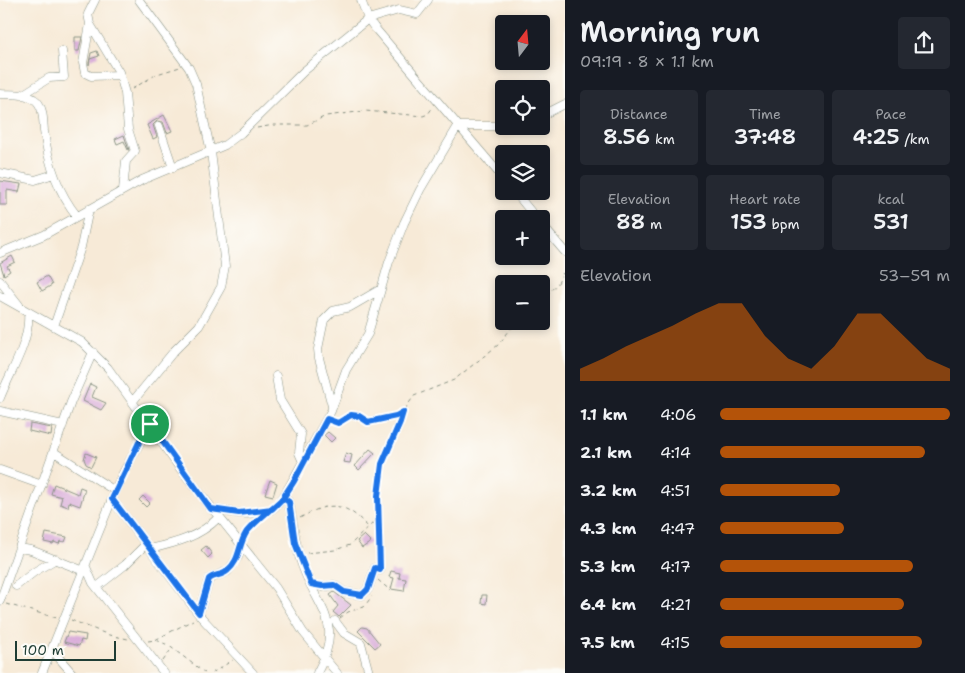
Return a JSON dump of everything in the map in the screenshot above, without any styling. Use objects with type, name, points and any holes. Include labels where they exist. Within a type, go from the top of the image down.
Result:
[{"type":"street","points":[[94,0],[88,14],[90,24],[111,55],[120,75],[125,93],[128,129],[135,151],[126,161],[123,190]]},
{"type":"street","points":[[133,401],[174,352],[199,326],[221,287],[225,266],[211,152],[196,84],[189,68],[139,0]]},
{"type":"street","points":[[362,0],[368,19],[495,169]]},
{"type":"street","points":[[0,252],[44,235],[123,190],[211,152],[242,132],[304,71],[368,19],[399,10],[417,14],[428,0]]},
{"type":"street","points":[[90,24],[82,63],[85,73],[91,76],[120,75]]},
{"type":"street","points":[[22,95],[49,78],[64,77],[62,51]]},
{"type":"street","points":[[0,94],[22,95],[34,99],[40,105],[54,174],[65,201],[76,216]]},
{"type":"street","points":[[550,112],[565,104]]},
{"type":"street","points":[[159,126],[173,168]]},
{"type":"street","points":[[458,126],[495,126]]},
{"type":"street","points":[[211,509],[239,513],[272,509],[283,498],[333,408],[346,370],[368,334],[395,242],[408,214],[438,158],[458,126]]},
{"type":"street","points":[[0,173],[35,180],[54,174]]},
{"type":"street","points":[[521,200],[530,210]]},
{"type":"street","points":[[54,326],[81,247],[88,209]]},
{"type":"street","points":[[550,234],[565,252]]},
{"type":"street","points":[[0,281],[25,310],[28,330]]},
{"type":"street","points":[[333,408],[318,358],[324,320],[333,312],[350,307],[381,289]]},
{"type":"street","points":[[0,296],[54,326],[93,352],[108,368],[211,509],[276,588],[303,632],[337,673]]},
{"type":"street","points":[[0,398],[4,377],[28,330],[42,320]]},
{"type":"street","points":[[0,602],[64,425],[93,352]]},
{"type":"street","points":[[276,376],[280,400],[301,434],[299,453],[302,462]]},
{"type":"street","points":[[0,411],[64,425]]},
{"type":"street","points":[[42,673],[115,491],[143,434],[150,424]]},
{"type":"street","points":[[54,452],[115,491]]},
{"type":"street","points":[[0,470],[42,485]]},
{"type":"street","points":[[283,498],[289,502],[299,555],[329,622],[329,640],[324,659],[317,673]]},
{"type":"street","points":[[112,499],[200,615],[253,673]]},
{"type":"street","points":[[97,587],[148,547],[181,542],[205,531],[218,518]]},
{"type":"street","points":[[200,615],[209,579],[228,571],[238,557],[240,546]]},
{"type":"street","points":[[19,548],[31,550],[85,569],[164,673]]},
{"type":"street","points":[[16,586],[34,572],[56,559]]},
{"type":"street","points":[[311,584],[322,586],[334,585],[344,592],[362,595],[368,589],[375,568],[380,570]]},
{"type":"street","points":[[335,621],[344,633],[361,643],[369,673]]},
{"type":"street","points":[[52,650],[72,673]]},
{"type":"path","points":[[125,93],[156,74],[182,67]]},
{"type":"path","points":[[242,132],[266,126],[307,126],[326,116],[364,111],[423,116],[431,111],[437,100]]},
{"type":"path","points":[[550,291],[558,283],[565,268]]},
{"type":"path","points":[[376,582],[380,570],[378,496],[382,464],[403,412],[414,396],[457,378],[498,345],[510,330]]},
{"type":"path","points":[[327,419],[338,423],[351,415],[359,416],[368,422],[396,416],[403,412]]},
{"type":"path","points":[[293,522],[319,507],[333,506],[355,513],[369,528]]},
{"type":"path","points":[[240,546],[246,532],[272,509]]},
{"type":"path","points":[[299,555],[313,551],[341,549],[350,545],[378,517]]},
{"type":"path","points":[[377,580],[391,591]]},
{"type":"path","points":[[335,621],[348,612],[364,607],[372,594]]},
{"type":"path","points":[[0,602],[42,616],[65,619],[109,635],[139,641],[155,640],[168,644],[205,673]]},
{"type":"path","points":[[155,640],[200,615]]},
{"type":"path","points":[[212,673],[237,656]]},
{"type":"building","points":[[75,37],[82,37],[79,51],[75,51]]},
{"type":"building","points":[[97,51],[99,56],[90,59],[91,53]]},
{"type":"building","points":[[164,115],[172,131],[167,133],[163,122],[157,121],[153,125],[157,137],[153,139],[147,125]]},
{"type":"building","points":[[124,135],[129,150],[124,141],[117,144],[115,139]]},
{"type":"building","points":[[0,181],[21,184],[19,192],[7,190],[7,205],[0,205]]},
{"type":"building","points":[[12,256],[15,262],[7,266],[10,271],[4,275],[0,263]]},
{"type":"building","points":[[47,276],[52,285],[42,291],[37,282]]},
{"type":"building","points":[[90,384],[96,387],[92,397],[106,403],[101,410],[83,401]]},
{"type":"building","points":[[30,424],[52,428],[51,436],[29,431]]},
{"type":"building","points":[[328,432],[335,438],[331,442],[324,435]]},
{"type":"building","points":[[370,449],[375,453],[359,470],[355,466]]},
{"type":"building","points":[[86,453],[96,457],[91,467],[86,464],[84,459]]},
{"type":"building","points":[[346,453],[352,455],[350,463],[343,462]]},
{"type":"building","points":[[270,480],[277,483],[273,496],[265,494]]},
{"type":"building","points":[[54,484],[78,494],[80,487],[85,489],[80,506],[69,502],[68,507],[60,504],[62,497],[51,494]]},
{"type":"building","points":[[143,496],[150,503],[146,507],[139,500]]},
{"type":"building","points":[[46,533],[67,537],[65,542],[60,541],[59,544],[54,542],[53,544],[44,542]]},
{"type":"building","points":[[364,535],[371,542],[362,548],[357,541]]},
{"type":"building","points":[[206,546],[212,554],[208,558],[201,550]]},
{"type":"building","points":[[391,571],[400,573],[399,578],[406,579],[404,591],[391,589],[394,578],[389,577]]},
{"type":"building","points":[[334,592],[351,605],[339,617],[333,612],[338,606],[330,595]]},
{"type":"building","points":[[482,595],[487,595],[486,604],[481,603]]},
{"type":"building","points":[[362,627],[367,628],[380,644],[375,648],[358,631]]},
{"type":"building","points":[[68,632],[86,635],[85,641],[81,640],[79,646],[64,642]]},
{"type":"route","points":[[150,424],[121,477],[112,499],[199,613],[209,579],[214,575],[228,571],[238,557],[240,545],[246,532],[261,520],[283,498],[289,502],[295,543],[311,584],[322,586],[334,585],[344,592],[362,595],[368,589],[375,568],[380,570],[381,562],[378,496],[382,464],[403,412],[396,416],[368,422],[364,418],[351,415],[346,416],[340,423],[327,419],[283,498],[272,509],[263,511],[252,513],[211,509],[163,445],[150,424]]}]
